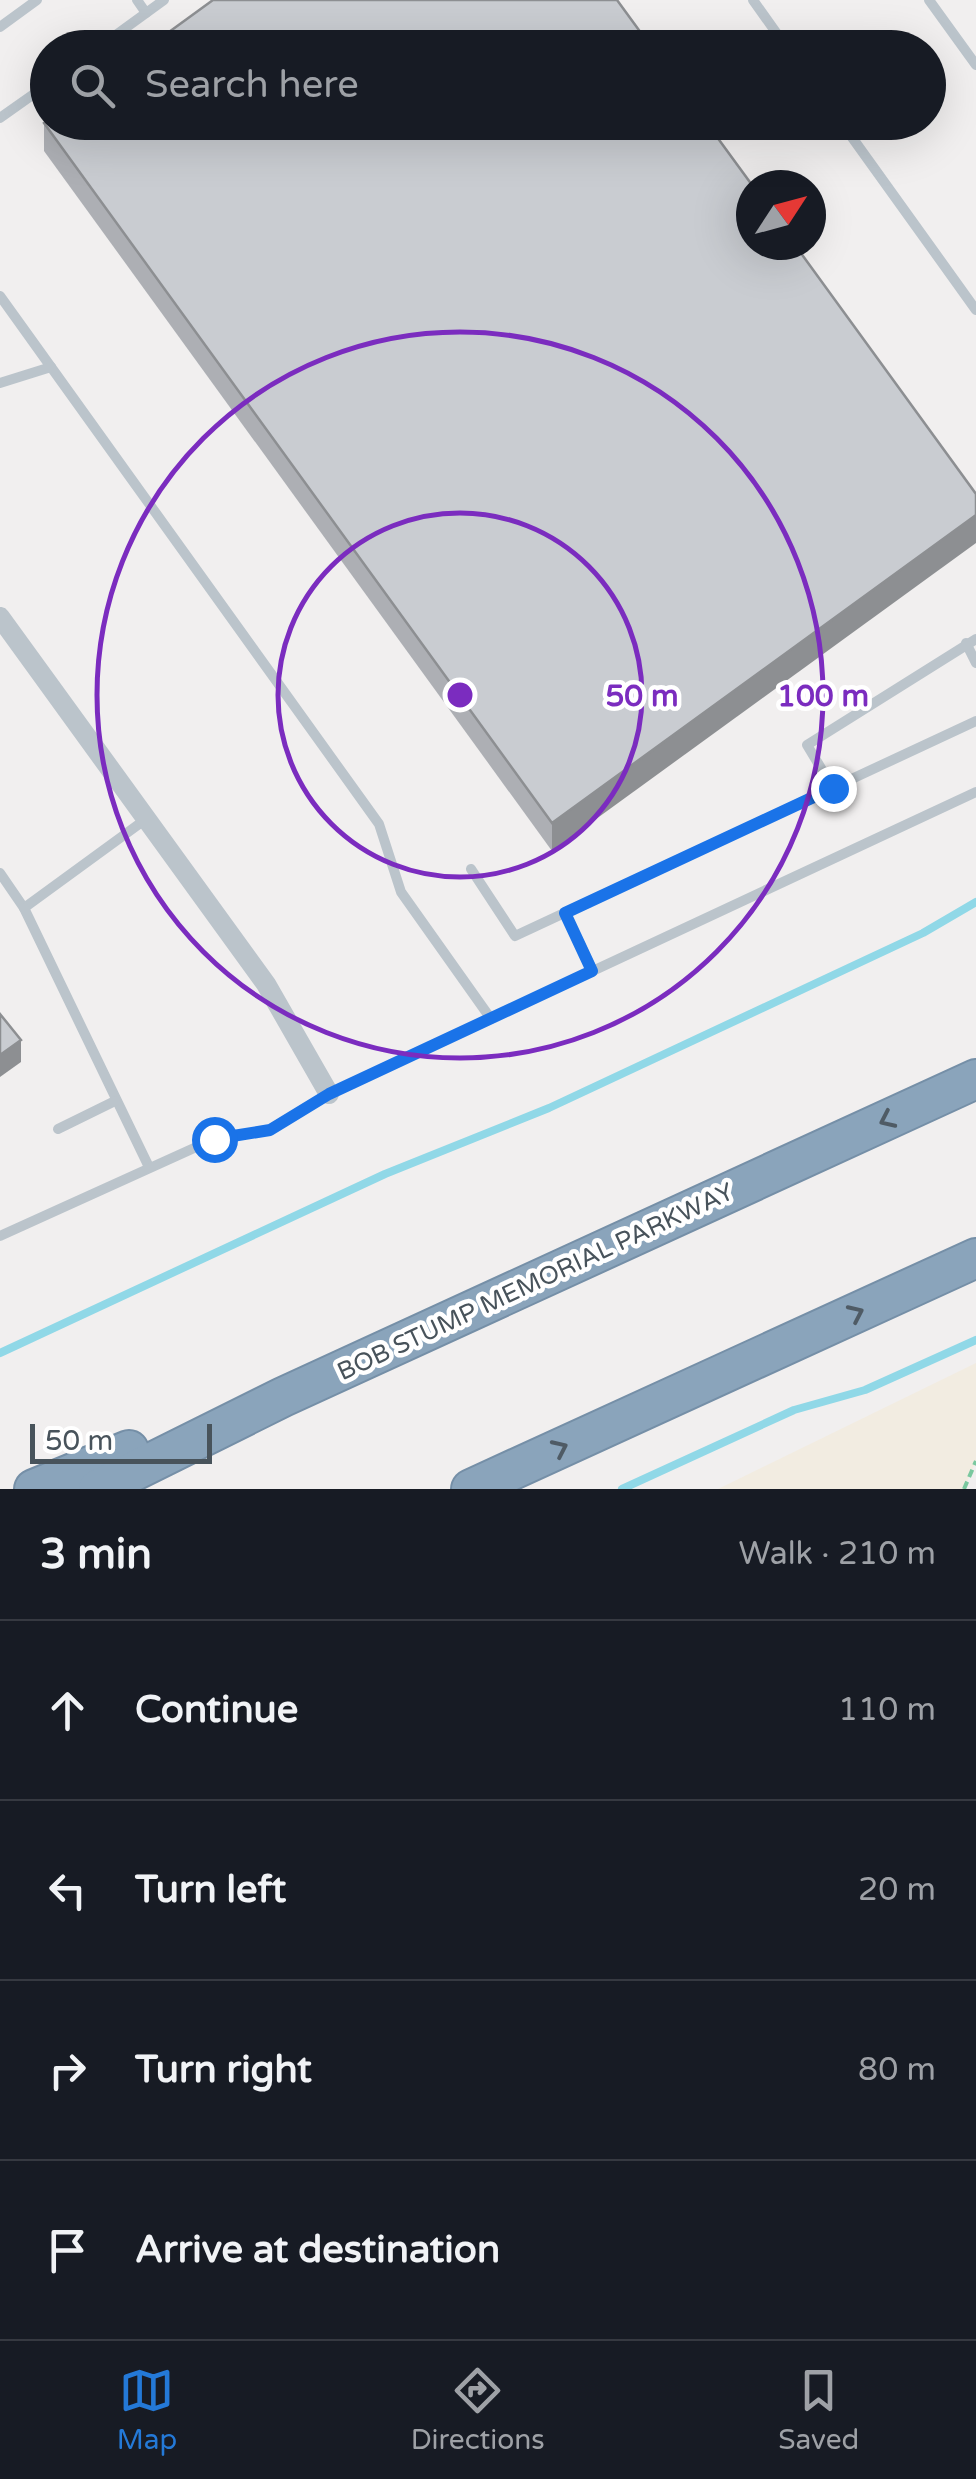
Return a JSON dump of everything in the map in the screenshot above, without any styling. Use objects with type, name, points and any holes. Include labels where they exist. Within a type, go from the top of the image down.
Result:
[{"type":"highway","name":"BOB STUMP MEMORIAL PARKWAY","points":[[98,1489],[283,1397],[976,1079]]},
{"type":"highway","points":[[472,1489],[976,1258]]},
{"type":"highway","points":[[34,1489],[96,1461],[283,1397]]},
{"type":"street","points":[[0,617],[266,984],[329,1094]]},
{"type":"lane","points":[[0,27],[37,0]]},
{"type":"lane","points":[[136,0],[146,13]]},
{"type":"lane","points":[[123,30],[164,0]]},
{"type":"lane","points":[[753,0],[774,30]]},
{"type":"lane","points":[[930,0],[976,65]]},
{"type":"lane","points":[[0,118],[30,97]]},
{"type":"lane","points":[[854,140],[976,310]]},
{"type":"lane","points":[[0,296],[379,824],[401,892],[491,1019]]},
{"type":"lane","points":[[0,383],[51,367]]},
{"type":"lane","points":[[833,788],[807,745],[971,641],[976,663]]},
{"type":"lane","points":[[472,869],[516,936],[976,720]]},
{"type":"lane","points":[[0,1236],[148,1165],[214,1139],[270,1130],[329,1094],[976,792]]},
{"type":"lane","points":[[24,908],[146,819]]},
{"type":"lane","points":[[0,873],[24,908],[148,1165]]},
{"type":"lane","points":[[565,913],[592,971]]},
{"type":"lane","points":[[58,1129],[115,1101]]},
{"type":"path","points":[[964,1489],[976,1461]]},
{"type":"sand","points":[[976,1363],[976,1461],[964,1489],[718,1489]]},
{"type":"building","points":[[213,0],[617,0],[639,30],[172,30]]},
{"type":"building","points":[[56,140],[719,140],[741,170],[736,170],[736,260],[806,260],[976,494],[976,515],[552,823]]},
{"type":"building","points":[[0,1014],[21,1040],[0,1055]]},
{"type":"waterway","points":[[0,1353],[385,1174],[549,1108],[923,933],[976,902]]},
{"type":"waterway","points":[[622,1489],[794,1410],[865,1390],[976,1340]]},
{"type":"route","points":[[214,1139],[270,1130],[329,1094],[592,971],[565,913],[833,788]]}]
